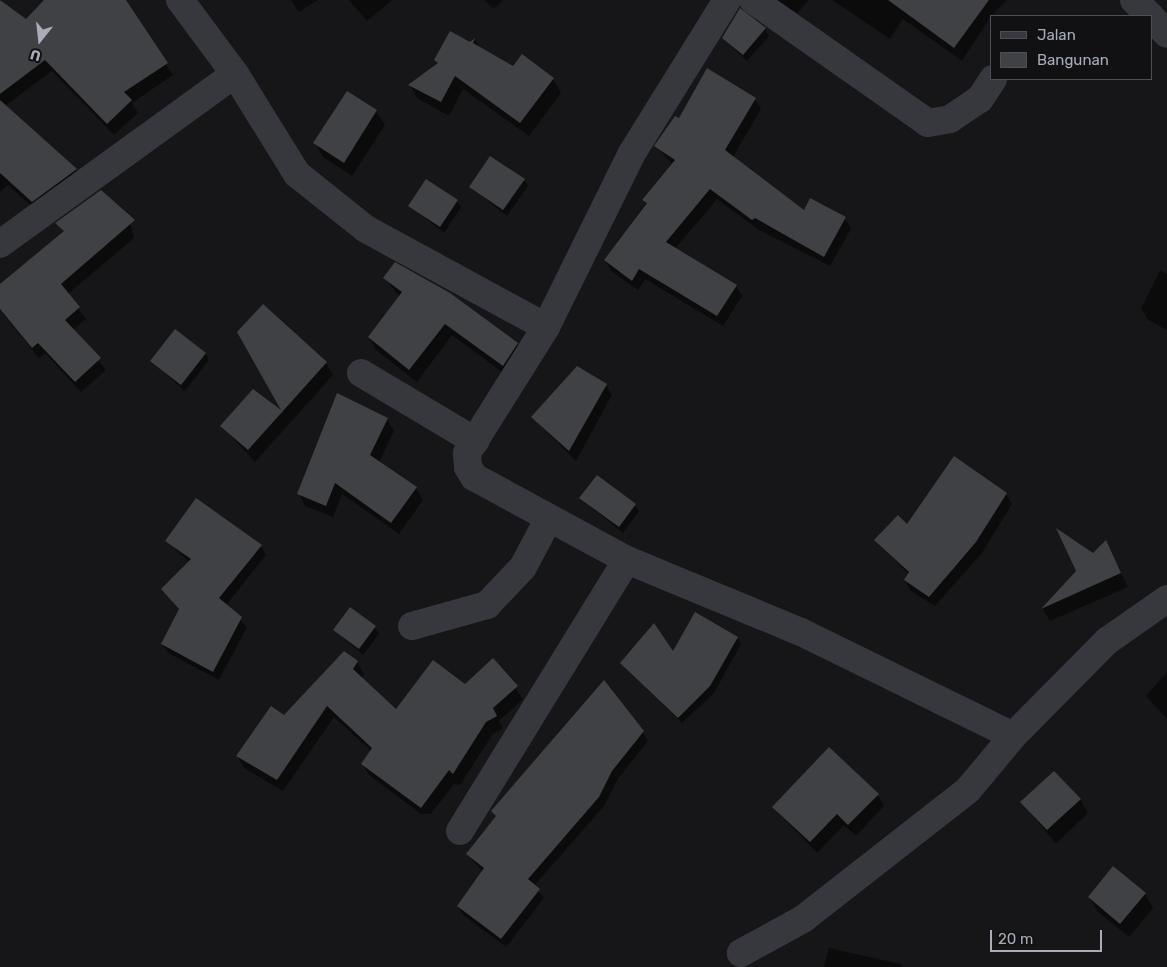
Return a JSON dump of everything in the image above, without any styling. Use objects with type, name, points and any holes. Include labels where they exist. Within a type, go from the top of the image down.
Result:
[{"type":"street","points":[[180,0],[235,74],[297,174],[366,228],[546,327]]},
{"type":"street","points":[[726,0],[632,153],[546,327],[467,453],[474,478],[548,520],[627,560],[801,632],[1013,736]]},
{"type":"street","points":[[753,0],[928,123],[950,118],[980,99],[992,80]]},
{"type":"street","points":[[1134,0],[1148,15]]},
{"type":"street","points":[[1152,19],[1167,34]]},
{"type":"street","points":[[0,244],[235,74]]},
{"type":"street","points":[[361,373],[475,441]]},
{"type":"street","points":[[412,626],[487,605],[523,567],[548,520]]},
{"type":"street","points":[[460,831],[627,560]]},
{"type":"street","points":[[741,953],[802,919],[968,790],[1013,736],[1107,641],[1167,599]]},
{"type":"building","points":[[0,0],[26,19],[44,0],[126,0],[168,63],[124,92],[132,100],[107,124],[45,60],[0,94]]},
{"type":"building","points":[[888,0],[989,0],[954,48]]},
{"type":"building","points":[[740,8],[766,28],[743,55],[722,38]]},
{"type":"building","points":[[450,31],[470,42],[475,38],[473,43],[513,66],[522,54],[554,78],[520,123],[455,76],[441,102],[408,85],[438,63],[434,60]]},
{"type":"building","points":[[707,68],[756,98],[725,150],[804,210],[810,198],[846,217],[824,257],[755,218],[752,220],[710,189],[666,242],[737,285],[717,316],[639,269],[632,281],[604,260],[647,203],[642,200],[675,160],[654,146],[675,116],[679,118]]},
{"type":"building","points":[[347,91],[377,110],[344,163],[313,143]]},
{"type":"building","points":[[0,100],[77,169],[32,202],[0,173]]},
{"type":"building","points":[[490,156],[525,179],[503,210],[469,187]]},
{"type":"building","points":[[426,179],[458,200],[440,227],[408,206]]},
{"type":"building","points":[[101,190],[135,220],[61,284],[80,307],[65,320],[101,358],[75,382],[38,343],[32,348],[0,309],[0,284],[64,231],[55,223]]},
{"type":"building","points":[[395,262],[450,293],[518,343],[503,366],[445,324],[409,370],[368,337],[402,292],[383,278]]},
{"type":"building","points":[[263,304],[327,362],[248,450],[220,426],[253,389],[281,410],[237,332]]},
{"type":"building","points":[[175,329],[206,353],[181,385],[150,361]]},
{"type":"building","points":[[577,366],[607,384],[569,451],[531,417]]},
{"type":"building","points":[[337,393],[388,418],[370,455],[417,487],[391,523],[335,483],[326,506],[297,494]]},
{"type":"building","points":[[954,456],[1007,493],[976,542],[929,597],[904,580],[909,572],[874,540],[898,515],[907,524]]},
{"type":"building","points":[[597,475],[636,504],[619,527],[579,498]]},
{"type":"building","points":[[196,498],[262,545],[219,598],[242,617],[213,672],[161,644],[179,609],[161,589],[191,559],[165,541]]},
{"type":"building","points":[[1056,528],[1093,553],[1106,540],[1121,573],[1041,609],[1076,571]]},
{"type":"building","points":[[350,607],[376,626],[359,649],[333,630]]},
{"type":"building","points":[[695,612],[738,637],[710,686],[678,718],[620,663],[654,623],[673,651]]},
{"type":"building","points":[[344,651],[358,661],[353,669],[396,709],[433,660],[465,684],[493,658],[518,686],[493,708],[497,716],[486,722],[453,774],[449,770],[421,808],[361,764],[372,748],[327,706],[277,780],[236,756],[271,706],[284,715]]},
{"type":"building","points":[[604,680],[644,731],[612,771],[599,797],[528,879],[540,889],[501,939],[457,906],[484,868],[466,854],[496,816],[491,811]]},
{"type":"building","points":[[829,747],[879,794],[848,825],[837,814],[810,842],[772,807]]},
{"type":"building","points":[[1054,771],[1081,799],[1047,830],[1020,802]]},
{"type":"building","points":[[1113,866],[1146,893],[1120,924],[1088,897]]}]
